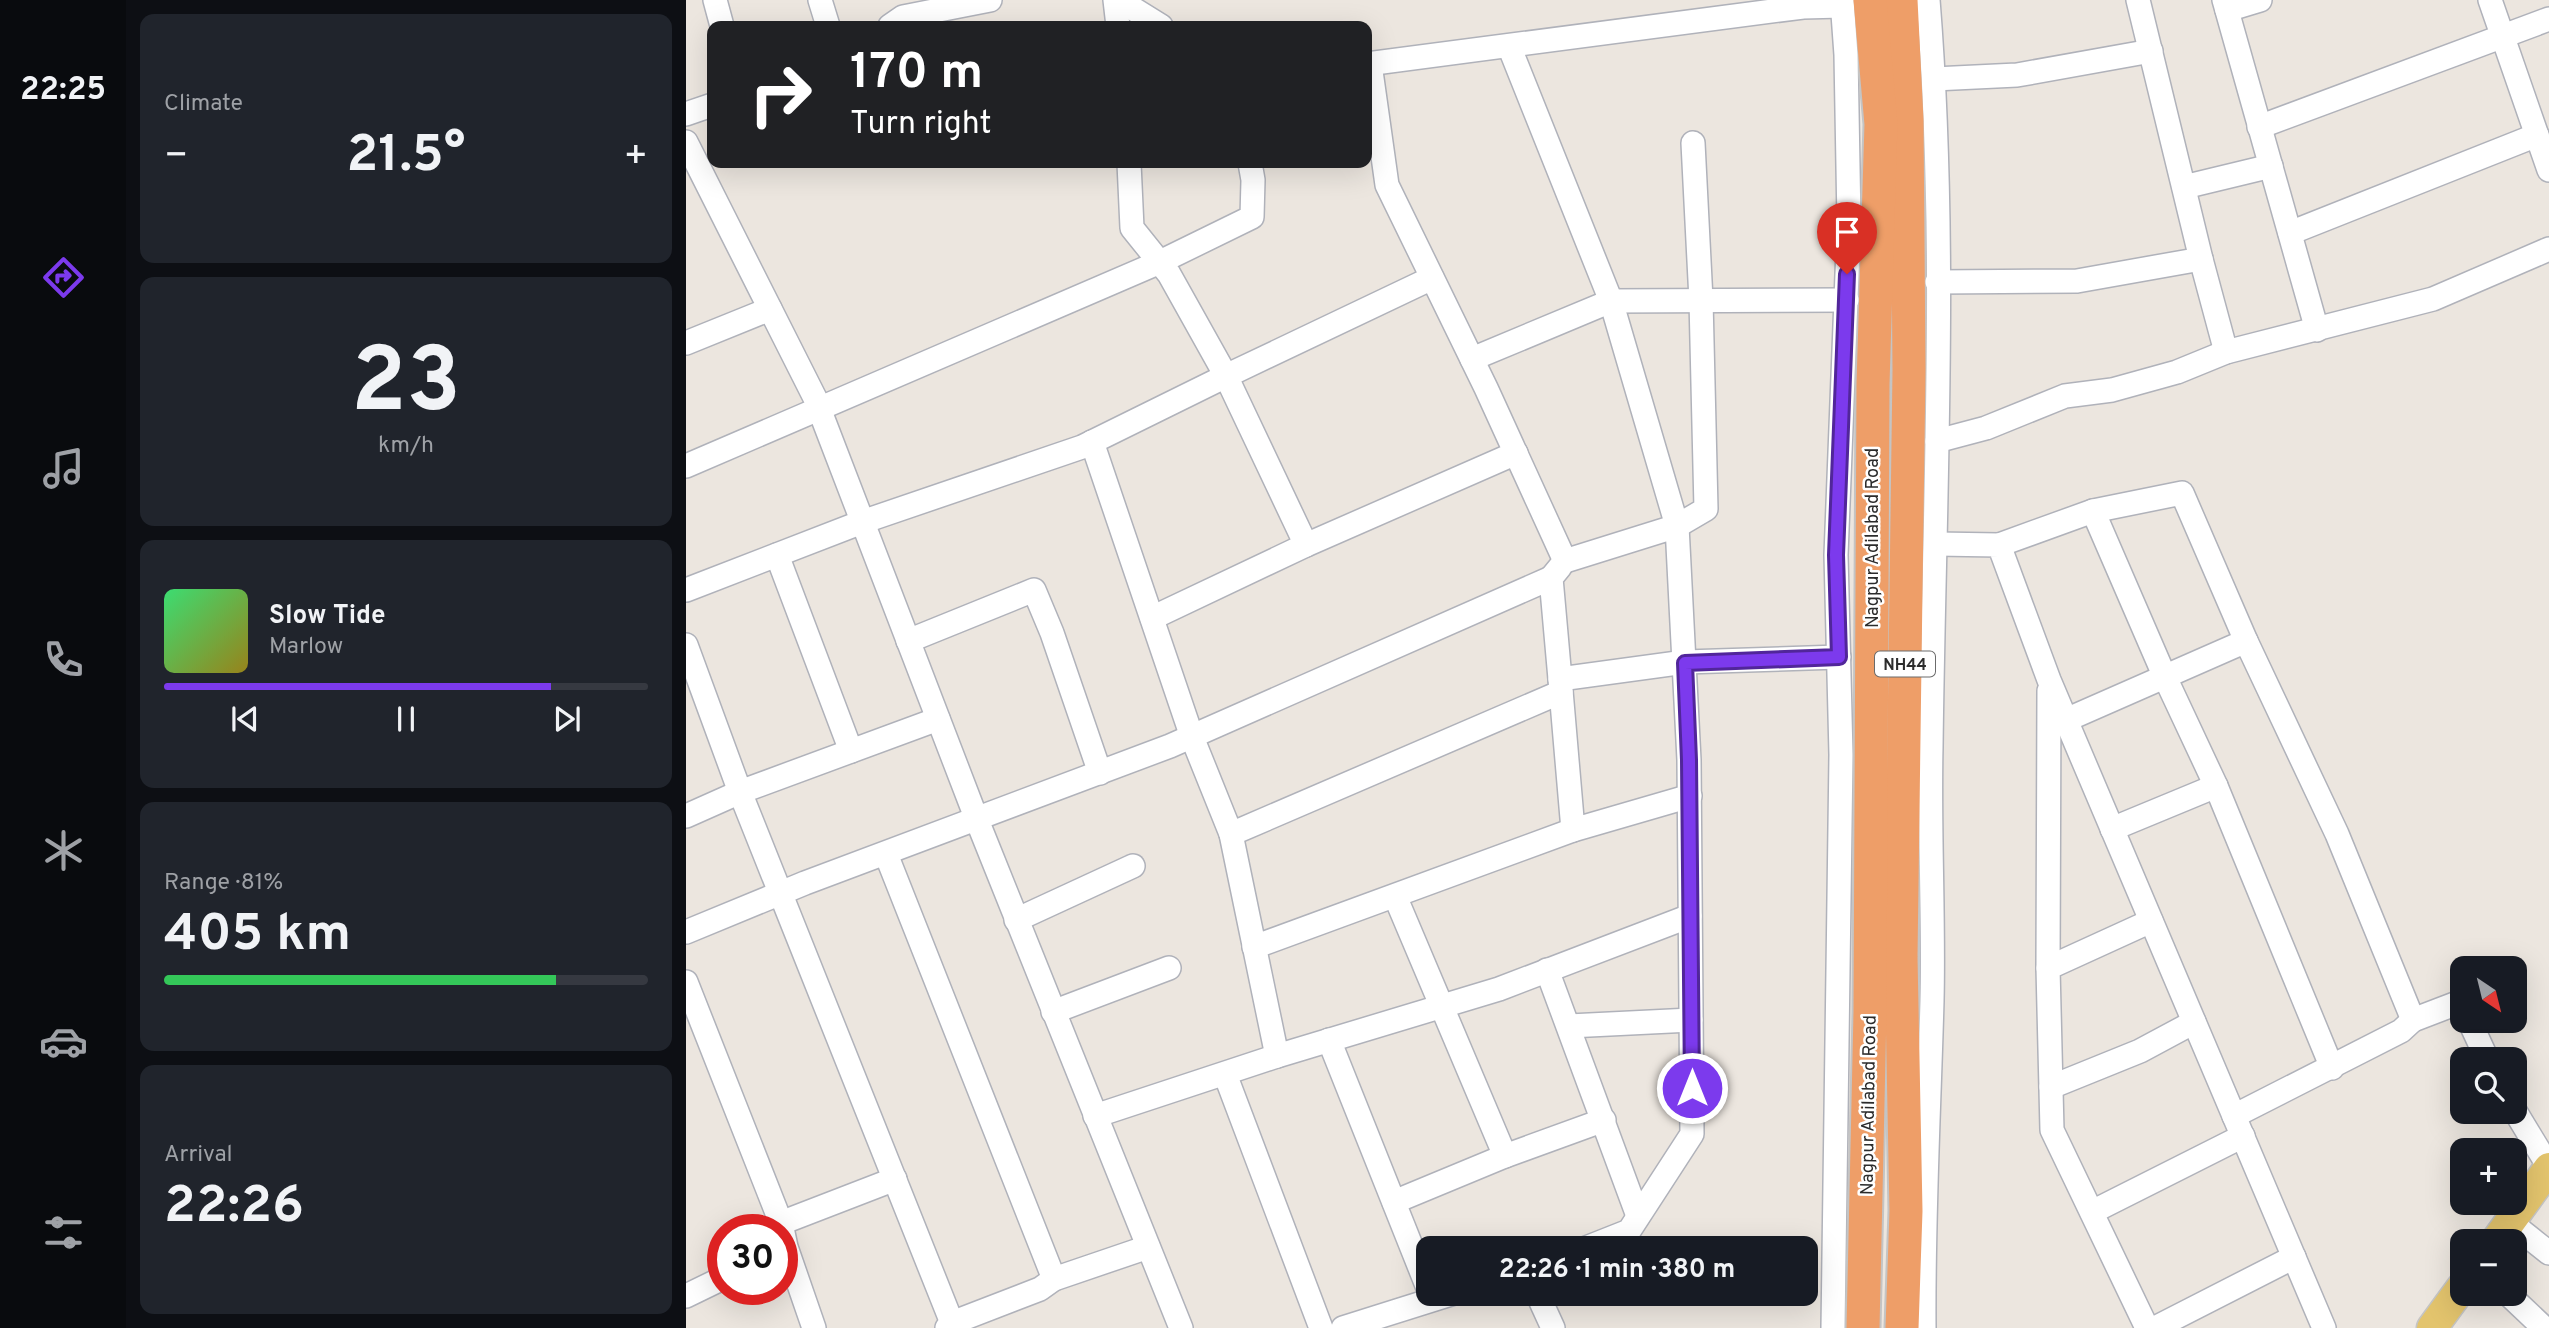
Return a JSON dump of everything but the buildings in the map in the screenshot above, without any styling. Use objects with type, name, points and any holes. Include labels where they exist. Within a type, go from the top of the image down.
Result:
[{"type":"highway","name":"Nagpur Adilabad Road","points":[[1901,0],[1907,120],[1909,356],[1901,957],[1906,1211],[1902,1328]]},
{"type":"highway","name":"Nagpur Adilabad Road","points":[[1852,2],[1881,124],[1858,383],[1870,1012],[1863,1328]]},
{"type":"main road","points":[[2504,1229],[2549,1167]]},
{"type":"main road","points":[[2432,1328],[2450,1303]]},
{"type":"street","points":[[715,0],[721,21]]},
{"type":"street","points":[[820,0],[826,21]]},
{"type":"street","points":[[898,14],[990,0]]},
{"type":"street","points":[[1117,0],[1118,21]]},
{"type":"street","points":[[1117,0],[1153,21]]},
{"type":"street","points":[[1924,1328],[1932,996],[1931,749],[1937,441],[1934,79],[1928,0]]},
{"type":"street","points":[[2138,0],[2226,352]]},
{"type":"street","points":[[2260,0],[2226,5],[2317,330]]},
{"type":"street","points":[[2490,0],[2549,170]]},
{"type":"street","points":[[1372,64],[1509,46],[1704,10],[1803,7],[1852,2],[1846,55],[1849,210],[1846,300],[1858,383],[1836,555],[1841,755],[1833,1328]]},
{"type":"street","points":[[2259,127],[2549,19]]},
{"type":"street","points":[[1509,46],[1611,301],[1677,526],[1690,796],[1692,1134],[1629,1231],[1616,1236]]},
{"type":"street","points":[[1934,79],[2017,75],[2151,51]]},
{"type":"street","points":[[1372,84],[1387,185],[1516,453],[1558,570],[1560,685],[1573,830]]},
{"type":"street","points":[[686,114],[707,108]]},
{"type":"street","points":[[2290,233],[2537,135]]},
{"type":"street","points":[[686,142],[819,407],[1016,920],[1181,1328]]},
{"type":"street","points":[[686,932],[780,893],[1192,737],[1558,570],[1677,526],[1706,509],[1701,300],[1693,143]]},
{"type":"street","points":[[2184,187],[2271,166]]},
{"type":"street","points":[[1129,168],[1132,228],[1169,274],[1226,376],[1306,545]]},
{"type":"street","points":[[686,466],[1160,262],[1252,217],[1251,168]]},
{"type":"street","points":[[1937,441],[1986,428],[2065,396],[2112,390],[2177,372],[2226,352],[2433,299],[2549,249]]},
{"type":"street","points":[[1937,282],[2077,281],[2201,259]]},
{"type":"street","points":[[686,590],[862,522],[1092,442],[1432,278]]},
{"type":"street","points":[[1472,359],[1611,301],[1846,300]]},
{"type":"street","points":[[686,343],[770,309]]},
{"type":"street","points":[[1092,442],[1192,737],[1231,834],[1277,1056]]},
{"type":"street","points":[[1152,618],[1306,545],[1516,453]]},
{"type":"street","points":[[1936,544],[1999,545],[2093,511],[2182,493],[2246,641],[2337,834],[2413,1020]]},
{"type":"street","points":[[2093,511],[2164,675],[2216,786],[2332,1068]]},
{"type":"street","points":[[1999,545],[2049,680],[2324,1328]]},
{"type":"street","points":[[778,555],[852,751]]},
{"type":"street","points":[[908,641],[1034,590],[1052,633],[1100,773]]},
{"type":"street","points":[[2066,720],[2246,641]]},
{"type":"street","points":[[686,645],[740,792],[895,1179],[949,1325],[1040,1289],[1054,1279],[1148,1247]]},
{"type":"street","points":[[1231,834],[1560,685],[1685,663],[1839,657]]},
{"type":"street","points":[[2049,680],[2048,968],[2052,1130],[2147,1328]]},
{"type":"street","points":[[686,816],[740,792],[938,719]]},
{"type":"street","points":[[2112,829],[2216,786]]},
{"type":"street","points":[[1254,947],[1573,830],[1690,796]]},
{"type":"street","points":[[886,854],[1054,1279]]},
{"type":"street","points":[[1016,920],[1133,866]]},
{"type":"street","points":[[1395,896],[1505,1156]]},
{"type":"street","points":[[1095,1116],[1277,1056],[1499,989],[1690,915]]},
{"type":"street","points":[[2048,968],[2151,921]]},
{"type":"street","points":[[1053,1012],[1168,968]]},
{"type":"street","points":[[1548,970],[1638,1216]]},
{"type":"street","points":[[686,982],[777,1214]]},
{"type":"street","points":[[2092,1212],[2332,1068],[2401,1031],[2413,1020],[2450,1006]]},
{"type":"street","points":[[1569,1026],[1691,1020]]},
{"type":"street","points":[[2051,1087],[2140,1051],[2194,1022]]},
{"type":"street","points":[[1329,1040],[1416,1250]]},
{"type":"street","points":[[1225,1074],[1321,1328]]},
{"type":"street","points":[[1394,1202],[1505,1156],[1604,1121]]},
{"type":"street","points":[[2523,1124],[2549,1167]]},
{"type":"street","points":[[798,1216],[895,1179]]},
{"type":"street","points":[[2527,1243],[2549,1254]]},
{"type":"street","points":[[2155,1328],[2294,1257]]},
{"type":"street","points":[[798,1285],[814,1328]]},
{"type":"street","points":[[686,1296],[707,1286]]},
{"type":"street","points":[[1343,1328],[1416,1301]]},
{"type":"street","points":[[1543,1306],[1553,1328]]},
{"type":"street","points":[[2521,1306],[2544,1328]]},
{"type":"route","points":[[1692,1088],[1689,760],[1685,663],[1839,657],[1836,555],[1847,274]]}]
